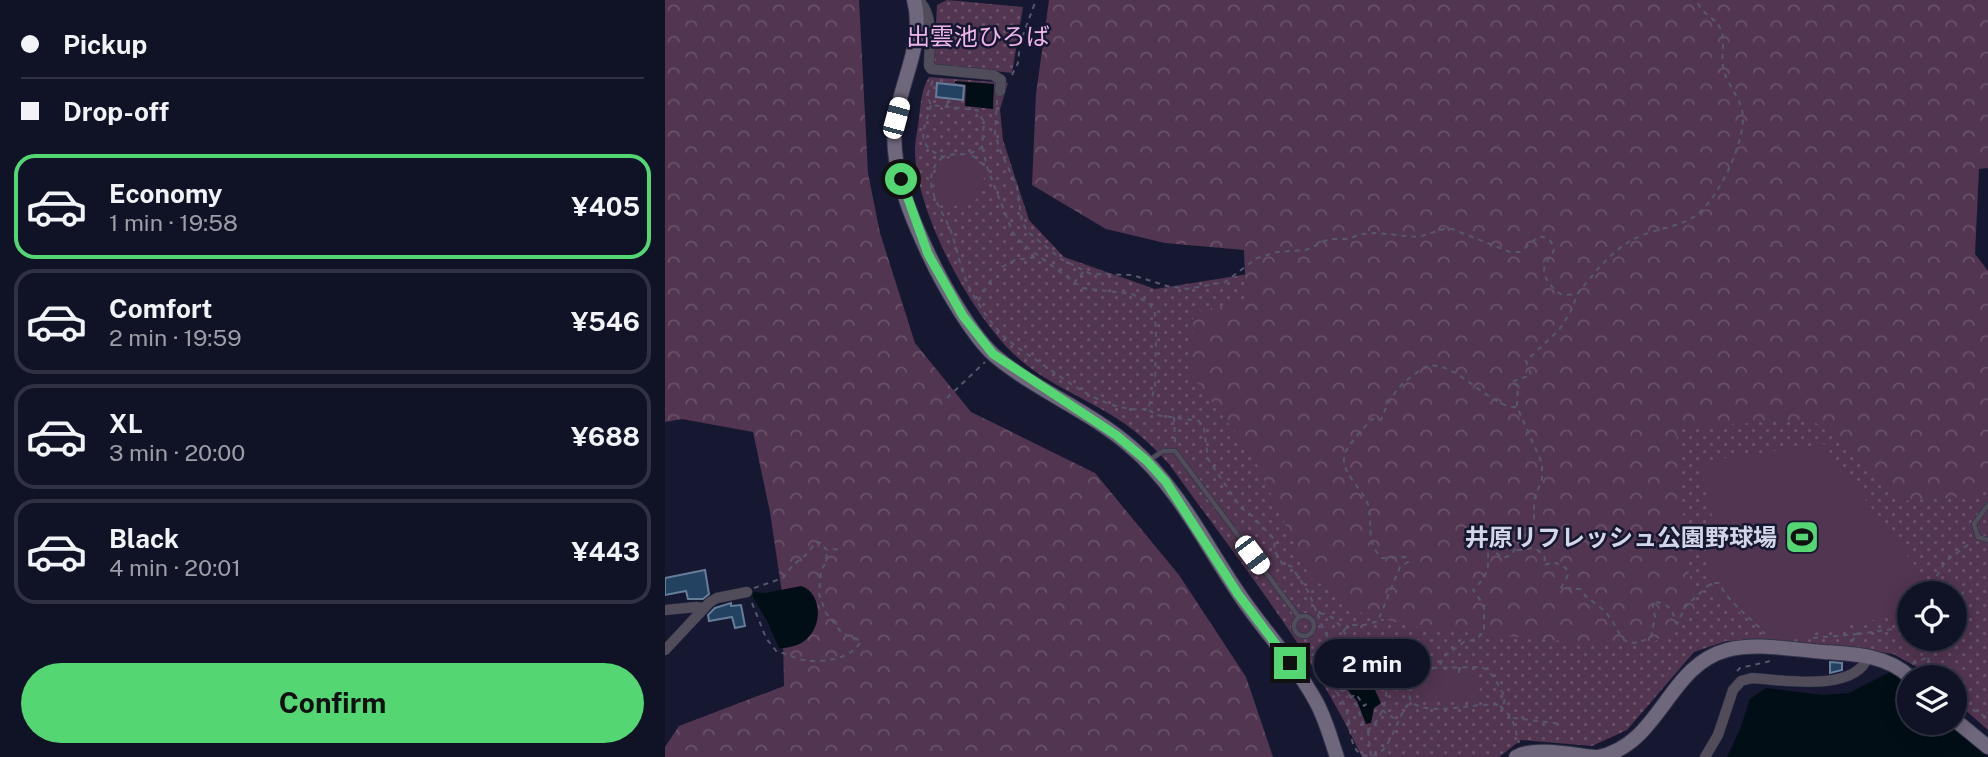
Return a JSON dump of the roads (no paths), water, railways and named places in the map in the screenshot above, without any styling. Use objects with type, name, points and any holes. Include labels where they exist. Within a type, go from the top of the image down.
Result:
[{"type":"street","points":[[916,0],[925,7],[929,23],[931,69],[993,75],[1001,86]]},
{"type":"street","points":[[916,0],[917,37],[896,118],[894,138],[904,193],[928,254],[963,316],[993,354],[1116,435],[1147,461],[1166,482],[1238,594],[1306,685],[1324,719],[1337,757]]},
{"type":"street","points":[[665,650],[704,608],[717,598],[747,592]]},
{"type":"street","points":[[665,610],[704,608]]},
{"type":"street","points":[[1518,751],[1596,757],[1621,750],[1648,726],[1684,678],[1699,664],[1727,650],[1754,648],[1841,653],[1868,657],[1897,667]]},
{"type":"street","points":[[1705,757],[1718,735],[1733,690],[1741,681],[1752,678],[1827,682],[1857,670],[1868,657]]},
{"type":"street","points":[[1967,730],[1988,747]]},
{"type":"lane","points":[[1147,461],[1163,451],[1175,452],[1299,617]]},
{"type":"lane","points":[[1988,505],[1975,524],[1978,537],[1988,540]]},
{"type":"lane","points":[[1306,616],[1313,623],[1313,630],[1308,635],[1302,636],[1295,632],[1293,625],[1299,617],[1306,616]]},
{"type":"place","name":"井原リフレッシュ公園野球場","points":[[1802,537]]},
{"type":"park label","name":"出雲池ひろば","points":[[978,36]]}]
